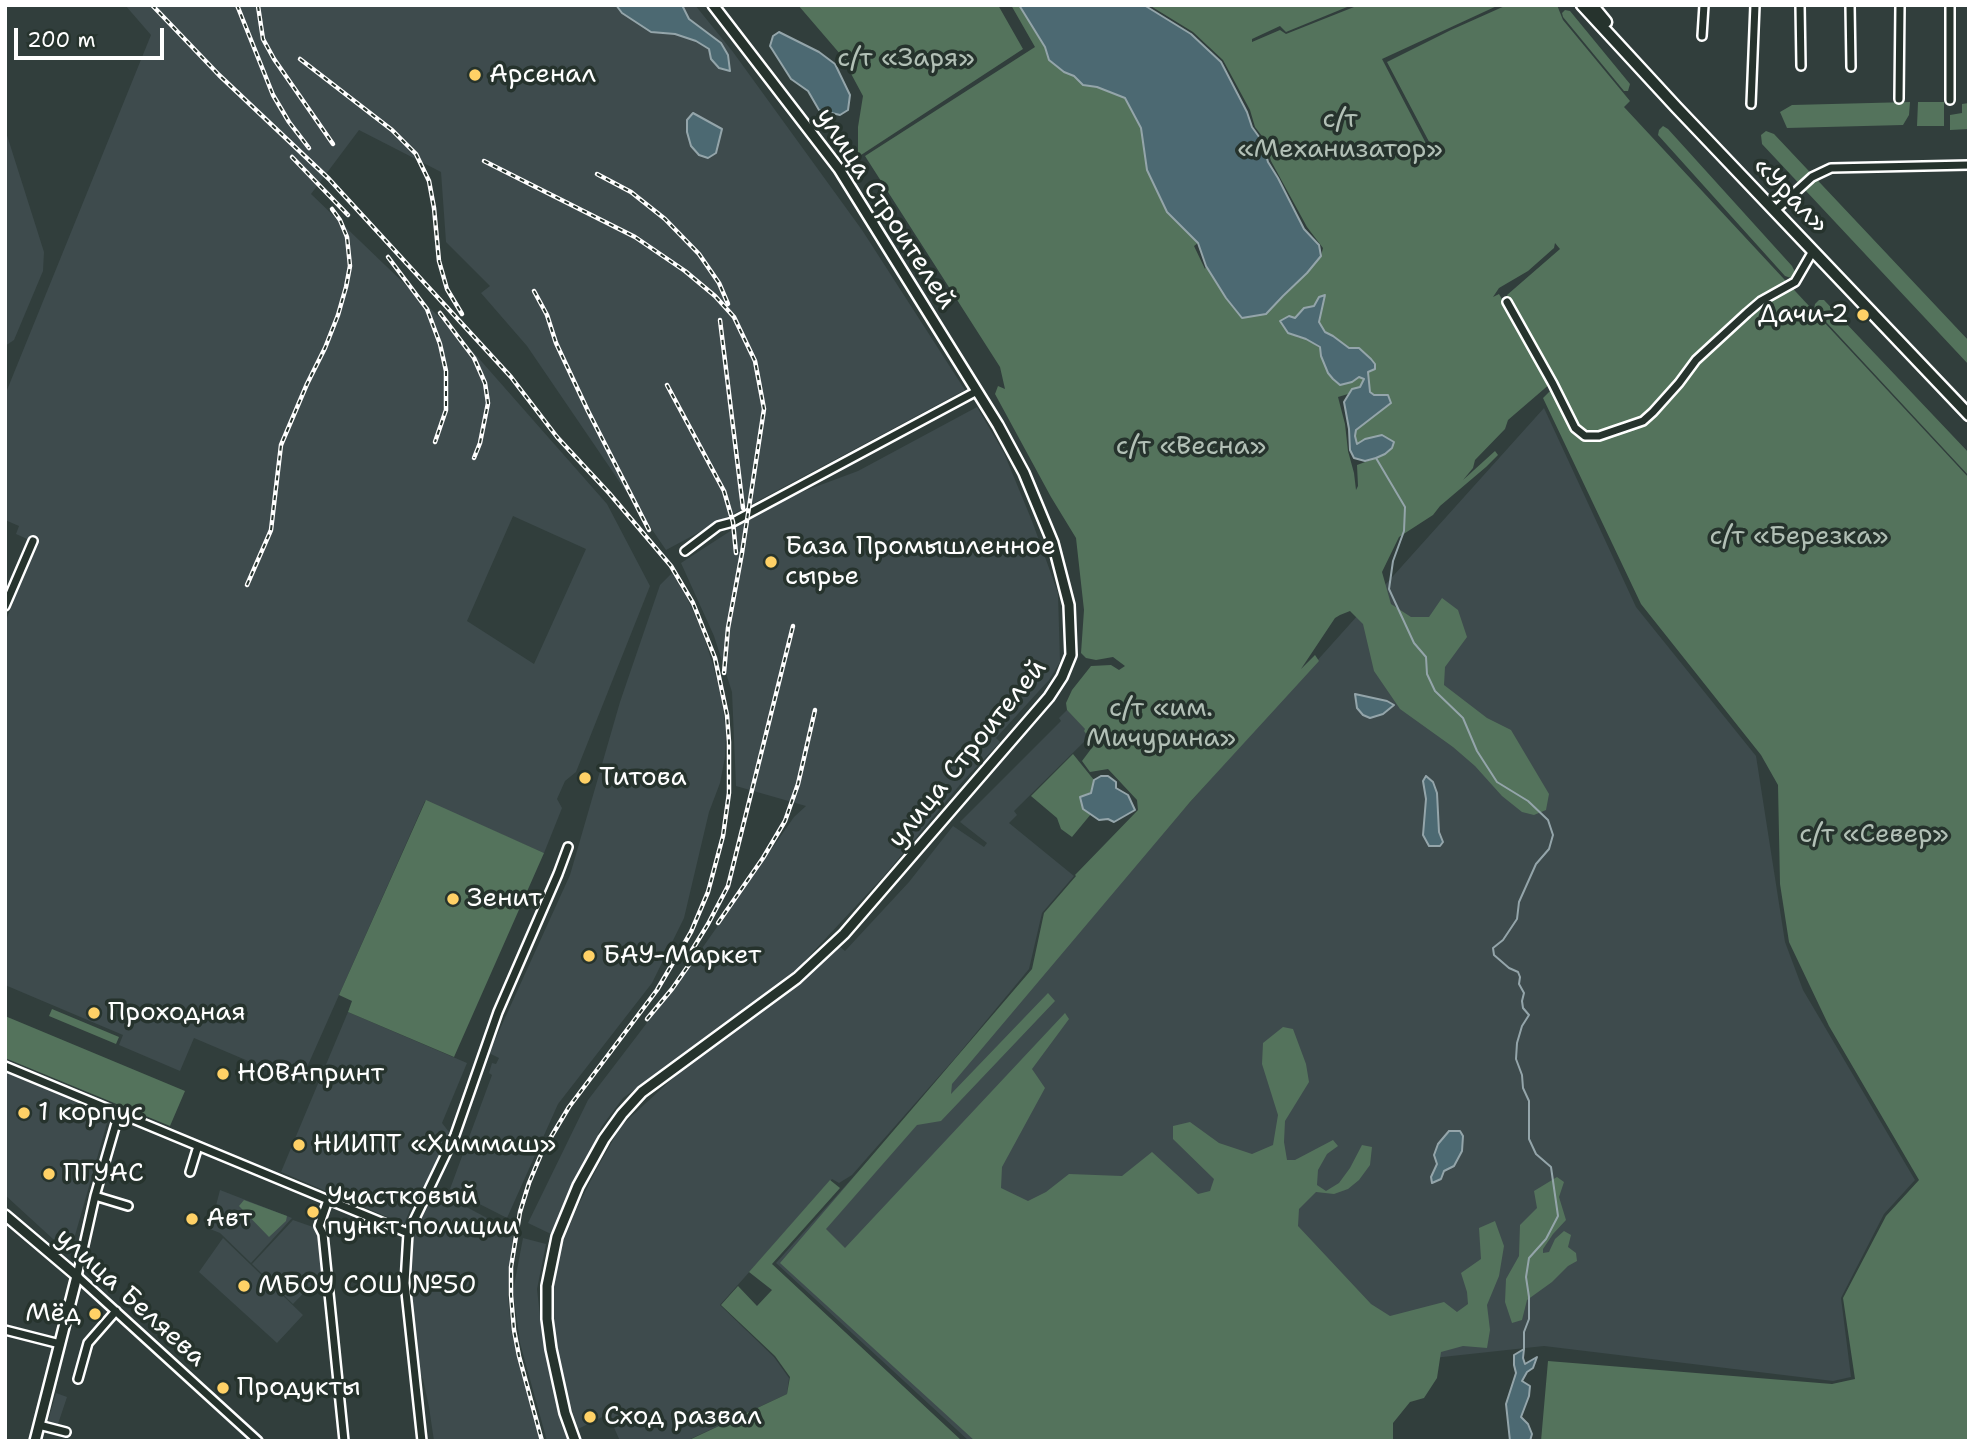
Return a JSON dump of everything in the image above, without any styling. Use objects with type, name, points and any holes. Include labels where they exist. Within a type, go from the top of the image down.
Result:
[{"type":"highway","name":"«Урал»","points":[[1582,5],[1969,415]]},
{"type":"highway","name":"«Урал»","points":[[1596,9],[1662,85],[1969,407]]},
{"type":"main road","name":"улица Строителей","points":[[575,1441],[565,1413],[551,1349],[547,1286],[556,1237],[578,1186],[604,1139],[642,1092],[797,978],[844,934],[1049,697],[1062,677],[1071,655],[1069,605],[1052,543],[1024,473],[998,425],[839,169],[713,5]]},
{"type":"main road","name":"улица Беляева","points":[[5,1215],[78,1276]]},
{"type":"main road","points":[[35,1441],[78,1276]]},
{"type":"street","points":[[1702,36],[1704,5]]},
{"type":"street","points":[[1751,104],[1755,5]]},
{"type":"street","points":[[1800,5],[1801,66]]},
{"type":"street","points":[[1850,5],[1851,67]]},
{"type":"street","points":[[1899,99],[1900,5]]},
{"type":"street","points":[[1950,5],[1950,100]]},
{"type":"street","points":[[1779,207],[1812,177],[1831,168],[1969,165]]},
{"type":"street","points":[[1507,302],[1575,428],[1584,436],[1599,436],[1643,421],[1679,383],[1696,360],[1746,313],[1795,282],[1813,251]]},
{"type":"street","points":[[685,551],[718,526],[738,519],[977,391]]},
{"type":"street","points":[[5,606],[33,541]]},
{"type":"street","points":[[422,1441],[405,1283],[408,1233],[455,1135],[498,1012],[568,846]]},
{"type":"street","points":[[5,1066],[408,1233]]},
{"type":"street","points":[[78,1276],[95,1196],[119,1113]]},
{"type":"street","points":[[190,1172],[198,1146]]},
{"type":"street","points":[[95,1196],[128,1206]]},
{"type":"street","points":[[328,1200],[319,1226],[323,1234],[344,1441]]},
{"type":"street","name":"улица Беляева","points":[[78,1276],[258,1441]]},
{"type":"street","points":[[78,1379],[88,1343],[116,1311]]},
{"type":"street","points":[[5,1330],[60,1344]]},
{"type":"street","points":[[39,1425],[66,1432]]},
{"type":"shaded area","points":[[125,5],[695,5],[733,52],[862,230],[965,390],[666,550],[527,346],[481,293],[490,286],[446,242],[441,172],[359,130],[311,194],[460,337],[607,504],[650,586],[576,772],[565,781],[557,799],[562,808],[544,853],[425,801],[300,1083],[194,1038],[180,1071],[119,1045],[123,1035],[5,985],[5,623],[36,543],[16,534],[19,526],[5,520],[5,395],[151,35]],"holes":[[[513,516],[586,549],[534,664],[467,621]]]},
{"type":"shaded area","points":[[5,129],[44,252],[43,271],[14,340],[5,346]]},
{"type":"shaded area","points":[[977,407],[1004,453],[1058,593],[1060,662],[1049,680],[996,738],[1000,742],[963,781],[884,876],[797,969],[623,1098],[602,1126],[551,1234],[528,1223],[588,1100],[682,977],[794,817],[806,806],[736,786],[732,692],[714,636],[681,563],[788,497],[858,471]]},
{"type":"shaded area","points":[[1544,408],[1636,607],[1756,756],[1785,942],[1803,990],[1915,1180],[1884,1214],[1841,1298],[1851,1377],[1833,1381],[1544,1346],[1424,1359],[1345,1441],[969,1441],[776,1263]]},
{"type":"shaded area","points":[[672,573],[702,631],[721,697],[726,731],[720,783],[709,812],[684,918],[652,983],[558,1104],[507,1218],[450,1189],[492,1075],[489,1073],[492,1063],[496,1064],[499,1058],[489,1053],[570,875],[620,702],[660,585]]},
{"type":"shaded area","points":[[1067,710],[1086,729],[1084,731],[1089,737],[1014,811],[1017,815],[1009,823],[1074,876],[1042,913],[1029,969],[852,1175],[839,1183],[832,1179],[720,1305],[774,1357],[789,1378],[787,1394],[686,1441],[620,1441],[608,1414],[578,1429],[555,1346],[552,1287],[561,1247],[576,1210],[621,1126],[685,1067],[803,980],[839,946],[845,951],[909,882],[953,826],[984,847],[987,843],[960,822],[1061,721],[1059,718]]},
{"type":"shaded area","points":[[348,1012],[467,1063],[442,1123],[449,1132],[429,1180],[419,1196],[416,1196],[404,1224],[281,1172]]},
{"type":"shaded area","name":"ПГУАС","points":[[5,1072],[109,1116],[74,1239],[53,1239],[5,1195]]},
{"type":"shaded area","points":[[433,1189],[513,1232],[508,1295],[511,1330],[541,1441],[434,1441],[423,1379],[417,1372],[408,1277],[412,1237]]},
{"type":"shaded area","points":[[220,1190],[292,1218],[251,1263],[220,1233],[210,1229]]},
{"type":"shaded area","points":[[293,1220],[313,1227],[320,1234],[323,1273],[293,1304],[252,1264]]},
{"type":"shaded area","name":"МБОУ СОШ №50","points":[[223,1238],[303,1315],[277,1343],[199,1272]]},
{"type":"shaded area","points":[[523,1238],[546,1244],[537,1289],[543,1342],[561,1424],[568,1441],[547,1441],[520,1343],[513,1291]]},
{"type":"shaded area","points":[[56,1393],[67,1397],[58,1424],[48,1421]]},
{"type":"green space","name":"с/т «Заря»","points":[[798,5],[998,5],[1023,49],[858,157],[858,127],[863,96],[841,55]]},
{"type":"green space","points":[[1011,5],[1019,5],[1045,47],[1049,60],[1083,85],[1097,87],[1125,98],[1141,128],[1147,170],[1167,212],[1198,243],[1194,246],[1205,269],[1206,266],[1226,298],[1266,314],[1307,273],[1321,256],[1323,248],[1307,227],[1271,161],[1265,140],[1255,127],[1250,110],[1223,60],[1193,32],[1149,5],[1352,5],[1286,32],[1280,26],[1252,39],[1252,42],[1280,30],[1286,34],[1359,5],[1499,5],[1382,59],[1432,155],[1435,153],[1387,62],[1507,5],[1557,5],[1563,20],[1630,101],[1624,107],[1969,478],[1969,1441],[1541,1441],[1548,1361],[1832,1384],[1855,1379],[1843,1298],[1886,1216],[1919,1180],[1829,1026],[1789,942],[1780,884],[1778,785],[1761,755],[1641,604],[1543,398],[1556,385],[1507,295],[1560,249],[1555,243],[1554,248],[1528,271],[1499,288],[1493,297],[1499,294],[1551,383],[1508,420],[1505,429],[1475,460],[1473,468],[1463,480],[1495,451],[1498,455],[1433,515],[1399,537],[1382,572],[1391,604],[1411,617],[1429,617],[1442,598],[1458,610],[1467,637],[1445,667],[1444,685],[1487,718],[1511,730],[1549,794],[1546,810],[1534,815],[1522,812],[1453,747],[1400,709],[1374,671],[1363,624],[1350,611],[1340,615],[1335,618],[1301,669],[1315,655],[1319,661],[1190,802],[952,1084],[951,1094],[1048,993],[1055,1001],[941,1121],[917,1125],[826,1229],[845,1248],[1065,1013],[1069,1019],[1032,1069],[1045,1088],[1002,1167],[1001,1188],[1028,1201],[1046,1192],[1069,1174],[1122,1176],[1152,1152],[1198,1194],[1210,1191],[1214,1179],[1173,1139],[1173,1126],[1190,1122],[1219,1143],[1252,1154],[1273,1145],[1278,1115],[1262,1064],[1263,1043],[1283,1027],[1293,1029],[1306,1064],[1309,1082],[1285,1121],[1287,1160],[1295,1160],[1333,1140],[1338,1146],[1327,1154],[1318,1170],[1317,1185],[1326,1191],[1339,1183],[1362,1145],[1372,1147],[1370,1165],[1359,1180],[1348,1189],[1334,1194],[1316,1192],[1299,1209],[1298,1226],[1371,1304],[1390,1316],[1444,1302],[1457,1312],[1468,1304],[1461,1273],[1481,1259],[1479,1228],[1495,1221],[1504,1246],[1499,1276],[1487,1305],[1490,1330],[1487,1348],[1463,1346],[1441,1352],[1437,1378],[1424,1398],[1410,1402],[1393,1423],[1393,1441],[975,1441],[780,1263],[1032,969],[1044,913],[1075,875],[1138,810],[1137,800],[1108,769],[1090,772],[1082,761],[1094,745],[1085,729],[1067,710],[1066,703],[1072,690],[1091,666],[1111,665],[1119,670],[1125,666],[1113,657],[1096,660],[1086,658],[1081,653],[1084,610],[1076,538],[995,394],[998,386],[1005,389],[1000,367],[865,156],[1035,47]],"holes":[[[1324,295],[1319,322],[1325,332],[1371,359],[1375,369],[1368,372],[1370,392],[1373,395],[1388,395],[1390,403],[1356,430],[1357,445],[1365,439],[1382,435],[1388,440],[1376,458],[1357,465],[1356,490],[1338,397],[1360,387],[1364,379],[1360,376],[1352,382],[1328,373],[1320,348],[1297,337],[1280,322],[1289,316],[1295,318],[1304,308],[1314,306]]]},
{"type":"green space","points":[[1565,10],[1570,11],[1630,84],[1628,91],[1624,91],[1563,17]]},
{"type":"green space","points":[[1910,102],[1909,115],[1903,125],[1787,128],[1780,112],[1792,105]]},
{"type":"green space","points":[[1918,102],[1944,102],[1944,126],[1917,126]]},
{"type":"green space","points":[[1969,103],[1969,129],[1950,130],[1950,115],[1962,113],[1962,104]]},
{"type":"green space","points":[[1663,126],[1792,266],[1794,276],[1785,276],[1658,135]]},
{"type":"green space","points":[[1766,131],[1774,134],[1969,341],[1969,365],[1762,144],[1761,135]]},
{"type":"green space","points":[[1819,300],[1824,300],[1969,453],[1969,476],[1814,309]]},
{"type":"green space","points":[[1073,754],[1094,780],[1091,792],[1080,797],[1083,809],[1091,814],[1072,837],[1061,829],[1057,818],[1031,796]]},
{"type":"green space","name":"Зенит","points":[[426,800],[544,853],[454,1057],[348,1012],[352,1001],[339,995]]},
{"type":"green space","points":[[52,1009],[119,1037],[116,1044],[49,1016]]},
{"type":"green space","points":[[5,1016],[185,1091],[170,1126],[5,1058]]},
{"type":"green space","points":[[1557,1177],[1564,1182],[1559,1197],[1566,1220],[1553,1234],[1543,1253],[1549,1252],[1555,1239],[1564,1231],[1571,1235],[1568,1247],[1576,1253],[1577,1261],[1527,1300],[1522,1320],[1512,1323],[1505,1302],[1506,1279],[1519,1256],[1520,1225],[1537,1208],[1534,1191]]},
{"type":"green space","points":[[830,1180],[840,1188],[772,1264],[962,1441],[687,1441],[787,1394],[790,1377],[775,1356],[721,1305],[738,1286],[757,1306],[772,1290],[749,1272]]},
{"type":"green space","points":[[244,1200],[287,1216],[286,1221],[269,1237],[239,1206]]},
{"type":"water","points":[[616,5],[682,5],[689,19],[721,43],[728,55],[730,71],[719,68],[711,59],[709,49],[696,41],[675,34],[651,32],[622,13]]},
{"type":"water","points":[[1019,5],[1144,5],[1191,34],[1221,62],[1252,127],[1262,141],[1268,162],[1304,229],[1319,245],[1321,256],[1266,314],[1242,318],[1206,266],[1198,243],[1167,212],[1147,170],[1141,128],[1125,98],[1097,87],[1083,85],[1049,60],[1045,47]]},
{"type":"water","points":[[779,32],[819,52],[835,64],[850,95],[848,110],[840,115],[819,110],[808,91],[791,79],[770,46],[773,36]]},
{"type":"water","points":[[693,113],[722,129],[716,153],[708,158],[699,155],[691,146],[687,120]]},
{"type":"water","points":[[1325,295],[1319,322],[1325,332],[1349,348],[1359,348],[1371,359],[1375,369],[1368,372],[1370,392],[1374,395],[1388,395],[1391,403],[1356,430],[1357,444],[1382,435],[1394,442],[1392,448],[1376,458],[1365,461],[1354,458],[1350,450],[1344,402],[1352,389],[1360,387],[1364,379],[1359,377],[1340,385],[1328,373],[1320,347],[1288,333],[1280,321],[1289,316],[1295,318],[1304,308],[1314,306],[1319,297]]},
{"type":"water","points":[[1355,694],[1394,705],[1383,714],[1370,718],[1357,708]]},
{"type":"water","points":[[1108,776],[1116,782],[1116,788],[1128,795],[1135,810],[1114,822],[1108,819],[1099,820],[1083,809],[1080,797],[1091,793],[1094,780]]},
{"type":"water","points":[[1426,776],[1433,782],[1437,793],[1439,832],[1443,842],[1440,846],[1429,846],[1423,835],[1426,799],[1423,781]]},
{"type":"water","points":[[1449,1131],[1460,1131],[1463,1136],[1462,1151],[1454,1166],[1444,1171],[1441,1179],[1432,1183],[1431,1177],[1437,1164],[1434,1155],[1438,1144]]},
{"type":"water","points":[[1524,1349],[1525,1364],[1537,1357],[1533,1368],[1522,1381],[1530,1386],[1521,1417],[1532,1434],[1530,1441],[1510,1441],[1506,1404],[1516,1373],[1514,1355]]},
{"type":"waterway","points":[[1376,458],[1405,507],[1404,531],[1393,561],[1389,589],[1414,643],[1426,657],[1427,674],[1435,691],[1463,718],[1477,751],[1497,782],[1528,801],[1548,820],[1553,835],[1549,849],[1536,864],[1519,902],[1517,919],[1503,940],[1493,948],[1494,955],[1518,972],[1519,984],[1524,993],[1523,1008],[1529,1015],[1522,1026],[1516,1059],[1529,1101],[1529,1139],[1536,1154],[1551,1167],[1558,1216],[1546,1239],[1529,1258],[1526,1277],[1529,1319],[1524,1332],[1524,1349]]},
{"type":"railway","points":[[152,5],[219,75],[329,179],[511,377],[557,437],[671,566],[693,603],[715,658],[727,715],[729,793],[723,836],[708,892],[691,932],[657,990],[569,1107],[542,1152],[520,1212],[511,1267],[514,1330],[542,1441]]},
{"type":"railway","points":[[237,5],[273,95],[309,148]]},
{"type":"railway","points":[[258,6],[263,39],[333,144]]},
{"type":"railway","points":[[300,59],[392,130],[416,154],[429,181],[439,261],[447,289],[462,314]]},
{"type":"railway","points":[[292,157],[348,215]]},
{"type":"railway","points":[[484,161],[635,237],[685,271],[715,296],[734,317],[755,361],[764,409],[728,628],[724,673]]},
{"type":"railway","points":[[597,174],[631,192],[665,219],[699,254],[719,283],[728,304]]},
{"type":"railway","points":[[247,585],[271,530],[281,445],[325,348],[346,287],[350,266],[347,237],[332,209]]},
{"type":"railway","points":[[388,257],[427,309],[440,344],[446,371],[446,410],[435,442]]},
{"type":"railway","points":[[534,291],[588,411],[649,530]]},
{"type":"railway","points":[[440,313],[474,358],[485,383],[488,403],[480,443],[474,458]]},
{"type":"railway","points":[[720,320],[743,508]]},
{"type":"railway","points":[[667,385],[724,491],[733,522],[736,553]]},
{"type":"railway","points":[[689,955],[728,886],[793,626]]},
{"type":"railway","points":[[718,923],[785,821],[798,784],[815,710]]},
{"type":"railway","points":[[647,1019],[700,949]]},
{"type":"place","name":"Арсенал","points":[[475,75]]},
{"type":"place","name":"Дачи-2","points":[[1863,315]]},
{"type":"place","name":"База Промышленное сырье","points":[[771,562]]},
{"type":"place","name":"Титова","points":[[585,778]]},
{"type":"place","name":"Зенит","points":[[453,899]]},
{"type":"place","name":"БАУ-Маркет","points":[[589,956]]},
{"type":"place","name":"Проходная","points":[[94,1013]]},
{"type":"place","name":"НОВАпринт","points":[[223,1074]]},
{"type":"place","name":"1 корпус","points":[[24,1113]]},
{"type":"place","name":"НИИПТ «Химмаш»","points":[[299,1145]]},
{"type":"place","name":"ПГУАС","points":[[49,1174]]},
{"type":"place","name":"Участковый пункт полиции","points":[[313,1212]]},
{"type":"place","name":"Авт","points":[[192,1219]]},
{"type":"place","name":"МБОУ СОШ №50","points":[[244,1286]]},
{"type":"place","name":"Мёд","points":[[95,1314]]},
{"type":"place","name":"Продукты","points":[[223,1388]]},
{"type":"place","name":"Сход развал","points":[[590,1417]]},
{"type":"park label","name":"с/т «Механизатор»","points":[[1340,135]]},
{"type":"park label","name":"с/т «Весна»","points":[[1191,447]]},
{"type":"park label","name":"с/т «Березка»","points":[[1799,537]]},
{"type":"park label","name":"с/т «им. Мичурина»","points":[[1161,724]]},
{"type":"park label","name":"с/т «Север»","points":[[1874,835]]}]
